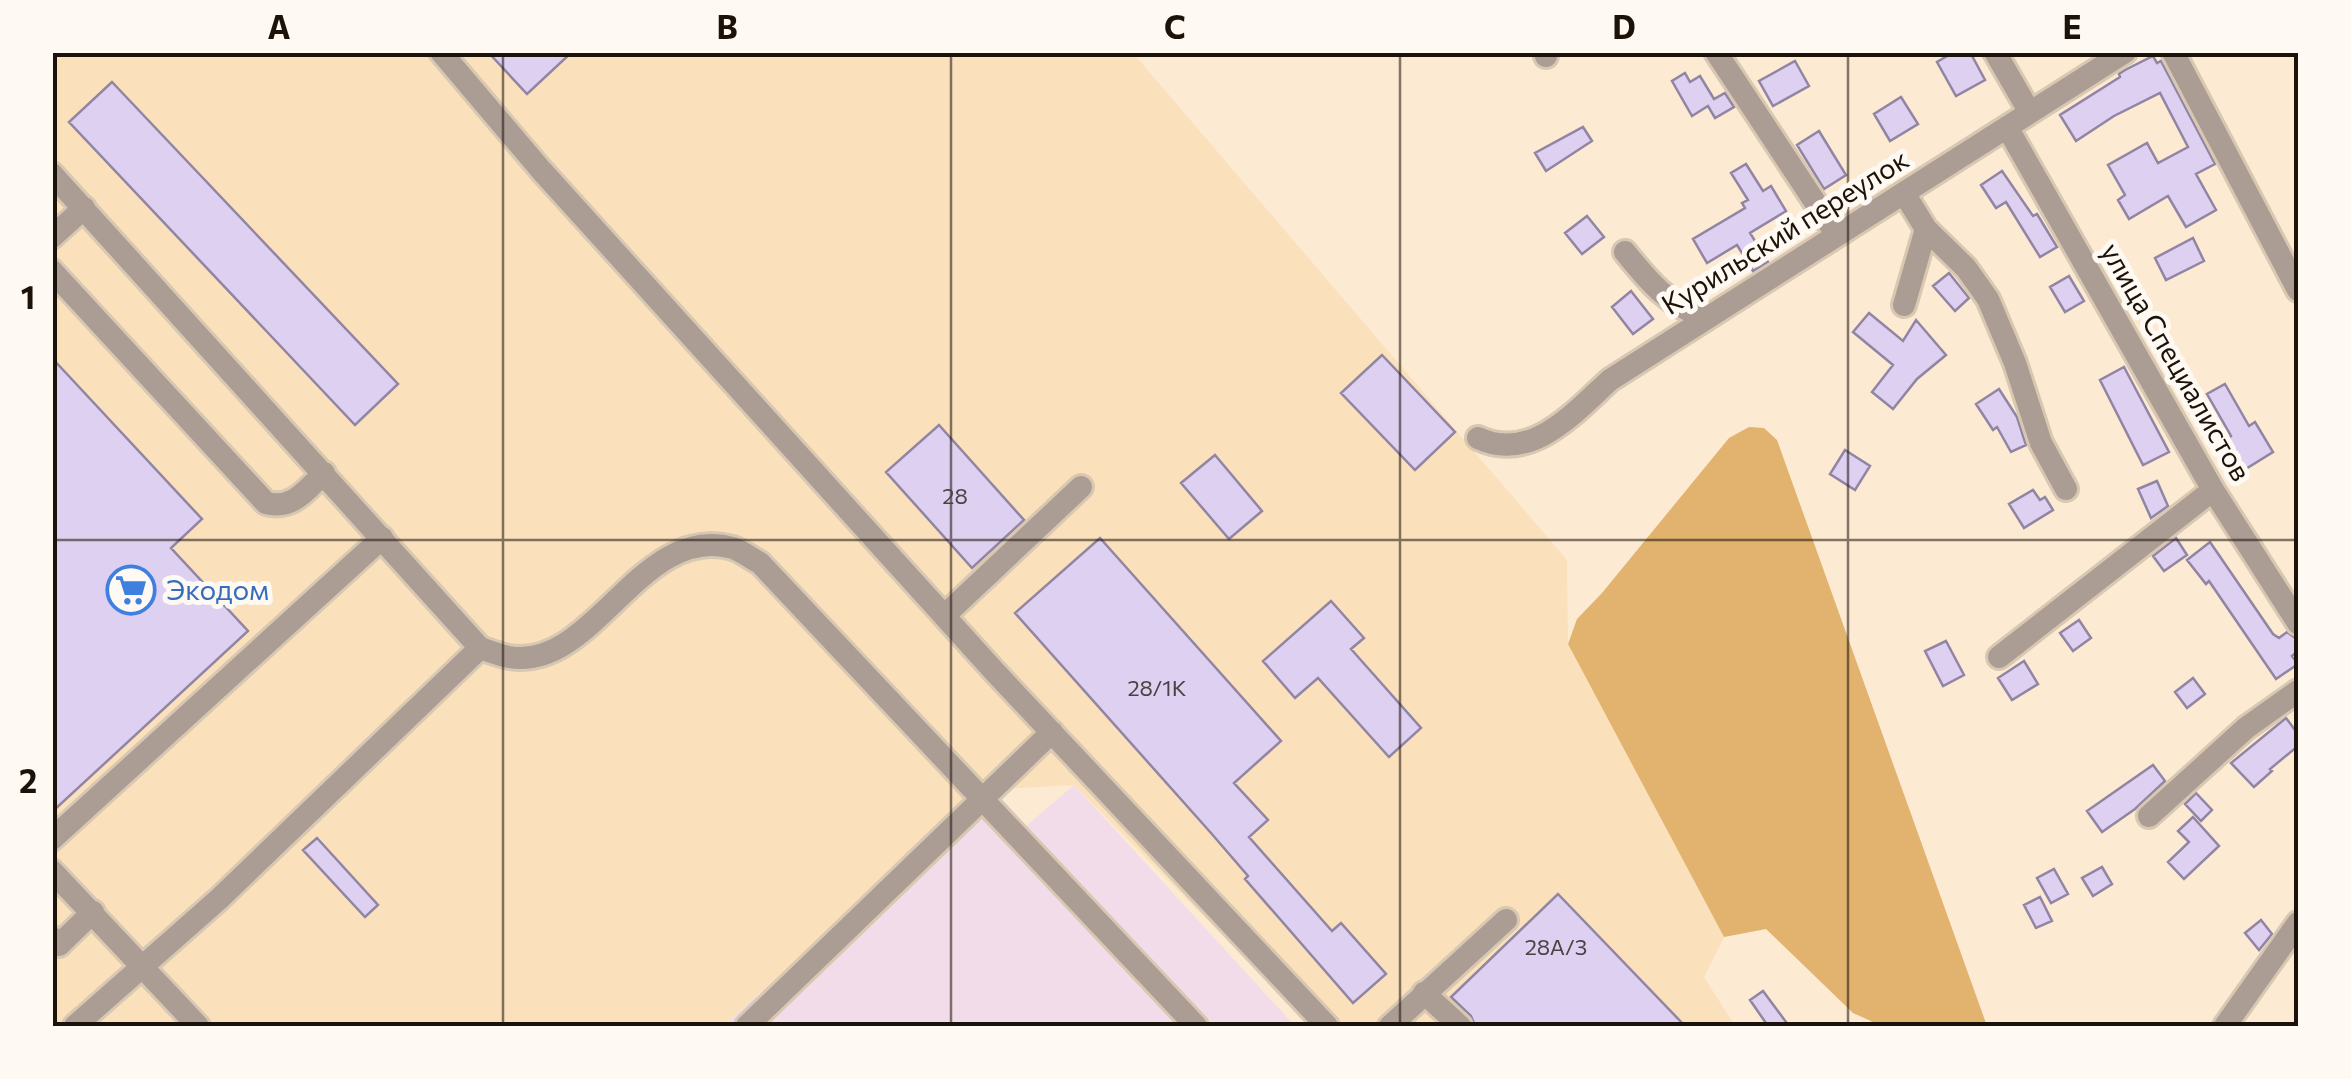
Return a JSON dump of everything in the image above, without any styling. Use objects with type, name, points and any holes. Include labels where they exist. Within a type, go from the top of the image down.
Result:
[{"type":"street","points":[[441,52],[541,170],[944,616],[1327,1026]]},
{"type":"street","points":[[1716,52],[1836,234]]},
{"type":"street","points":[[1996,52],[2029,111]]},
{"type":"street","name":"Курильский переулок","points":[[1478,438],[1508,447],[1536,441],[1610,380],[2124,52]]},
{"type":"street","points":[[2174,52],[2298,290]]},
{"type":"street","name":"улица Специалистов","points":[[2007,127],[2213,490],[2298,623]]},
{"type":"street","points":[[52,174],[480,648],[512,658],[566,645],[658,562],[693,546],[734,548],[760,563],[1196,1026]]},
{"type":"street","points":[[1904,194],[1926,229],[1966,268],[1988,298],[2042,443],[2066,490]]},
{"type":"street","points":[[52,237],[84,208]]},
{"type":"street","points":[[1904,305],[1926,229]]},
{"type":"street","points":[[1625,252],[1658,293],[1683,310],[1705,318]]},
{"type":"street","points":[[52,270],[266,503],[280,507],[292,503],[324,472]]},
{"type":"street","points":[[944,616],[1081,487]]},
{"type":"street","points":[[1999,657],[2213,490]]},
{"type":"street","points":[[52,840],[382,538]]},
{"type":"street","points":[[75,1026],[228,890],[480,648]]},
{"type":"street","points":[[2149,816],[2246,728],[2298,691]]},
{"type":"street","points":[[747,1026],[1052,732]]},
{"type":"street","points":[[52,871],[198,1026]]},
{"type":"street","points":[[52,938],[59,945],[92,912]]},
{"type":"street","points":[[1390,1026],[1506,920]]},
{"type":"street","points":[[2225,1026],[2298,924]]},
{"type":"street","points":[[1424,992],[1460,1026]]},
{"type":"shaded area","points":[[52,53],[1133,53],[1567,560],[1568,644],[1724,937],[1704,977],[1735,1026],[1312,1026],[1074,785],[987,790],[723,1026],[53,1026]]},
{"type":"shaded area","points":[[1749,427],[1764,428],[1777,440],[1987,1026],[1874,1026],[1853,1013],[1766,929],[1724,937],[1568,644],[1577,619],[1729,438]]},
{"type":"shaded area","points":[[1074,785],[1295,1026],[723,1026],[987,790],[1025,827]]},
{"type":"building","points":[[488,52],[572,52],[527,94]]},
{"type":"building","points":[[1954,52],[1970,52],[1985,80],[1956,96],[1937,62]]},
{"type":"building","points":[[2153,56],[2157,63],[2161,61],[2215,164],[2196,174],[2216,210],[2186,227],[2168,196],[2129,219],[2118,200],[2125,195],[2108,165],[2147,143],[2158,163],[2188,147],[2160,93],[2076,141],[2060,115],[2125,70]]},
{"type":"building","points":[[1795,61],[1809,86],[1773,106],[1759,81]]},
{"type":"building","points":[[1685,73],[1690,82],[1700,76],[1714,99],[1725,93],[1734,107],[1715,118],[1708,106],[1692,116],[1672,81]]},
{"type":"building","points":[[112,82],[398,384],[355,425],[69,122]]},
{"type":"building","points":[[1901,97],[1918,124],[1890,141],[1874,114]]},
{"type":"building","points":[[1583,127],[1592,141],[1546,171],[1535,153]]},
{"type":"building","points":[[1819,131],[1846,175],[1824,189],[1797,145]]},
{"type":"building","points":[[1746,164],[1763,191],[1771,186],[1786,211],[1750,233],[1768,262],[1753,271],[1737,245],[1707,263],[1693,239],[1745,208],[1742,203],[1748,200],[1731,173]]},
{"type":"building","points":[[2002,171],[2033,216],[2037,214],[2057,247],[2040,257],[2006,202],[1996,208],[1981,185]]},
{"type":"building","points":[[1587,216],[1604,237],[1582,254],[1565,233]]},
{"type":"building","points":[[2193,238],[2204,261],[2166,280],[2155,258]]},
{"type":"building","points":[[1949,273],[1969,298],[1955,311],[1933,286]]},
{"type":"building","points":[[2069,276],[2084,301],[2065,312],[2050,287]]},
{"type":"building","points":[[1631,291],[1653,319],[1633,334],[1612,307]]},
{"type":"building","points":[[1869,313],[1903,341],[1916,320],[1946,355],[1917,379],[1893,409],[1872,392],[1893,365],[1853,332]]},
{"type":"building","points":[[1382,355],[1455,432],[1415,470],[1341,393]]},
{"type":"building","name":"Экодом","points":[[52,358],[202,519],[171,548],[248,631],[52,812]]},
{"type":"building","points":[[2124,367],[2169,452],[2143,465],[2100,380]]},
{"type":"building","points":[[2225,384],[2249,426],[2255,422],[2273,452],[2244,470],[2226,440],[2231,436],[2207,394]]},
{"type":"building","points":[[1999,389],[2017,417],[2026,445],[2011,452],[1997,427],[1993,430],[1976,404]]},
{"type":"building","points":[[939,425],[1024,520],[972,568],[886,472]]},
{"type":"building","points":[[1845,450],[1870,466],[1855,490],[1830,474]]},
{"type":"building","points":[[1215,455],[1262,511],[1229,539],[1181,483]]},
{"type":"building","points":[[2157,481],[2168,506],[2151,518],[2138,489]]},
{"type":"building","points":[[2033,490],[2040,500],[2045,497],[2053,510],[2024,528],[2009,504]]},
{"type":"building","points":[[1100,538],[1281,741],[1234,783],[1268,820],[1249,837],[1332,931],[1341,923],[1386,974],[1353,1003],[1245,879],[1248,876],[1211,833],[1015,613]]},
{"type":"building","points":[[2176,538],[2187,555],[2164,571],[2153,556]]},
{"type":"building","points":[[2210,542],[2273,634],[2279,638],[2287,632],[2298,640],[2298,651],[2292,656],[2298,664],[2276,679],[2209,581],[2206,584],[2187,560]]},
{"type":"building","points":[[1331,601],[1364,638],[1351,649],[1421,728],[1389,757],[1318,678],[1295,698],[1263,661]]},
{"type":"building","points":[[2079,620],[2091,638],[2073,651],[2060,633]]},
{"type":"building","points":[[1946,641],[1964,675],[1943,686],[1925,651]]},
{"type":"building","points":[[2024,661],[2038,684],[2012,700],[1998,678]]},
{"type":"building","points":[[2193,678],[2205,694],[2187,708],[2175,692]]},
{"type":"building","points":[[2286,718],[2298,734],[2298,746],[2254,787],[2231,763]]},
{"type":"building","points":[[2153,765],[2165,781],[2102,832],[2087,811]]},
{"type":"building","points":[[2196,793],[2212,810],[2201,821],[2185,804]]},
{"type":"building","points":[[2193,817],[2219,846],[2184,879],[2168,862],[2189,842],[2178,831]]},
{"type":"building","points":[[317,838],[378,905],[365,917],[303,850]]},
{"type":"building","points":[[2102,867],[2112,884],[2093,896],[2082,878]]},
{"type":"building","points":[[2054,869],[2068,894],[2051,903],[2037,878]]},
{"type":"building","points":[[1558,894],[1685,1026],[1475,1026],[1471,1016],[1451,997]]},
{"type":"building","points":[[2040,897],[2052,921],[2036,928],[2024,905]]},
{"type":"building","points":[[2261,920],[2272,934],[2259,950],[2245,933]]},
{"type":"building","points":[[1763,991],[1789,1026],[1768,1026],[1750,1000]]},
{"type":"place","name":"Экодом","points":[[131,590]]}]
